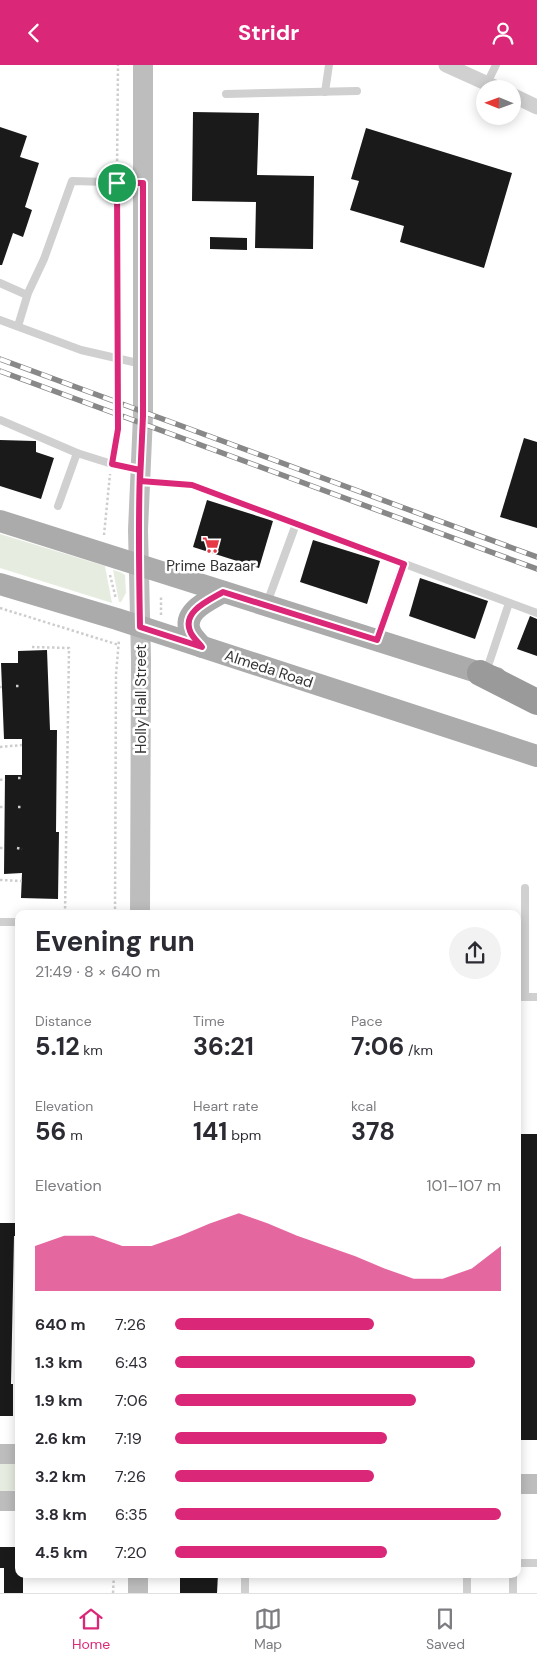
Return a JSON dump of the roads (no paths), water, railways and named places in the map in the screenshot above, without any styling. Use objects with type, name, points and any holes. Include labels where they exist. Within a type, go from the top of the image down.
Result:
[{"type":"highway","points":[[483,674],[537,702]]},
{"type":"main road","points":[[0,521],[537,691]]},
{"type":"main road","name":"Almeda Road","points":[[0,584],[150,623],[202,647],[537,757]]},
{"type":"main road","points":[[202,647],[190,632],[188,622],[192,613],[198,607],[223,592]]},
{"type":"street","name":"Holly Hall Street","points":[[140,910],[150,623],[139,564],[138,530],[143,416],[144,65]]},
{"type":"street","points":[[446,65],[480,80]]},
{"type":"street","points":[[521,99],[537,107]]},
{"type":"street","points":[[0,1454],[15,1454]]},
{"type":"street","points":[[521,1484],[537,1484]]},
{"type":"street","points":[[0,1501],[15,1501]]},
{"type":"street","points":[[138,1578],[138,1593]]},
{"type":"lane","points":[[325,91],[329,65]]},
{"type":"lane","points":[[494,80],[496,65]]},
{"type":"lane","points":[[226,94],[358,91]]},
{"type":"lane","points":[[18,326],[27,295],[44,259],[72,181],[143,183]]},
{"type":"lane","points":[[0,283],[27,295]]},
{"type":"lane","points":[[0,319],[81,350],[142,365]]},
{"type":"lane","points":[[0,420],[77,453],[112,464],[140,476],[192,485],[537,613]]},
{"type":"lane","points":[[58,507],[77,453]]},
{"type":"lane","points":[[266,605],[296,524]]},
{"type":"lane","points":[[377,640],[404,564]]},
{"type":"lane","points":[[483,674],[509,603]]},
{"type":"lane","points":[[525,888],[521,997],[537,997]]},
{"type":"lane","points":[[0,922],[15,922]]},
{"type":"lane","points":[[521,1563],[537,1563]]},
{"type":"lane","points":[[245,1578],[245,1593]]},
{"type":"lane","points":[[467,1578],[467,1593]]},
{"type":"lane","points":[[513,1578],[513,1593]]},
{"type":"railway","points":[[0,359],[537,557]]},
{"type":"railway","points":[[0,371],[537,569]]},
{"type":"place","name":"Prime Bazaar","points":[[211,545]]}]
